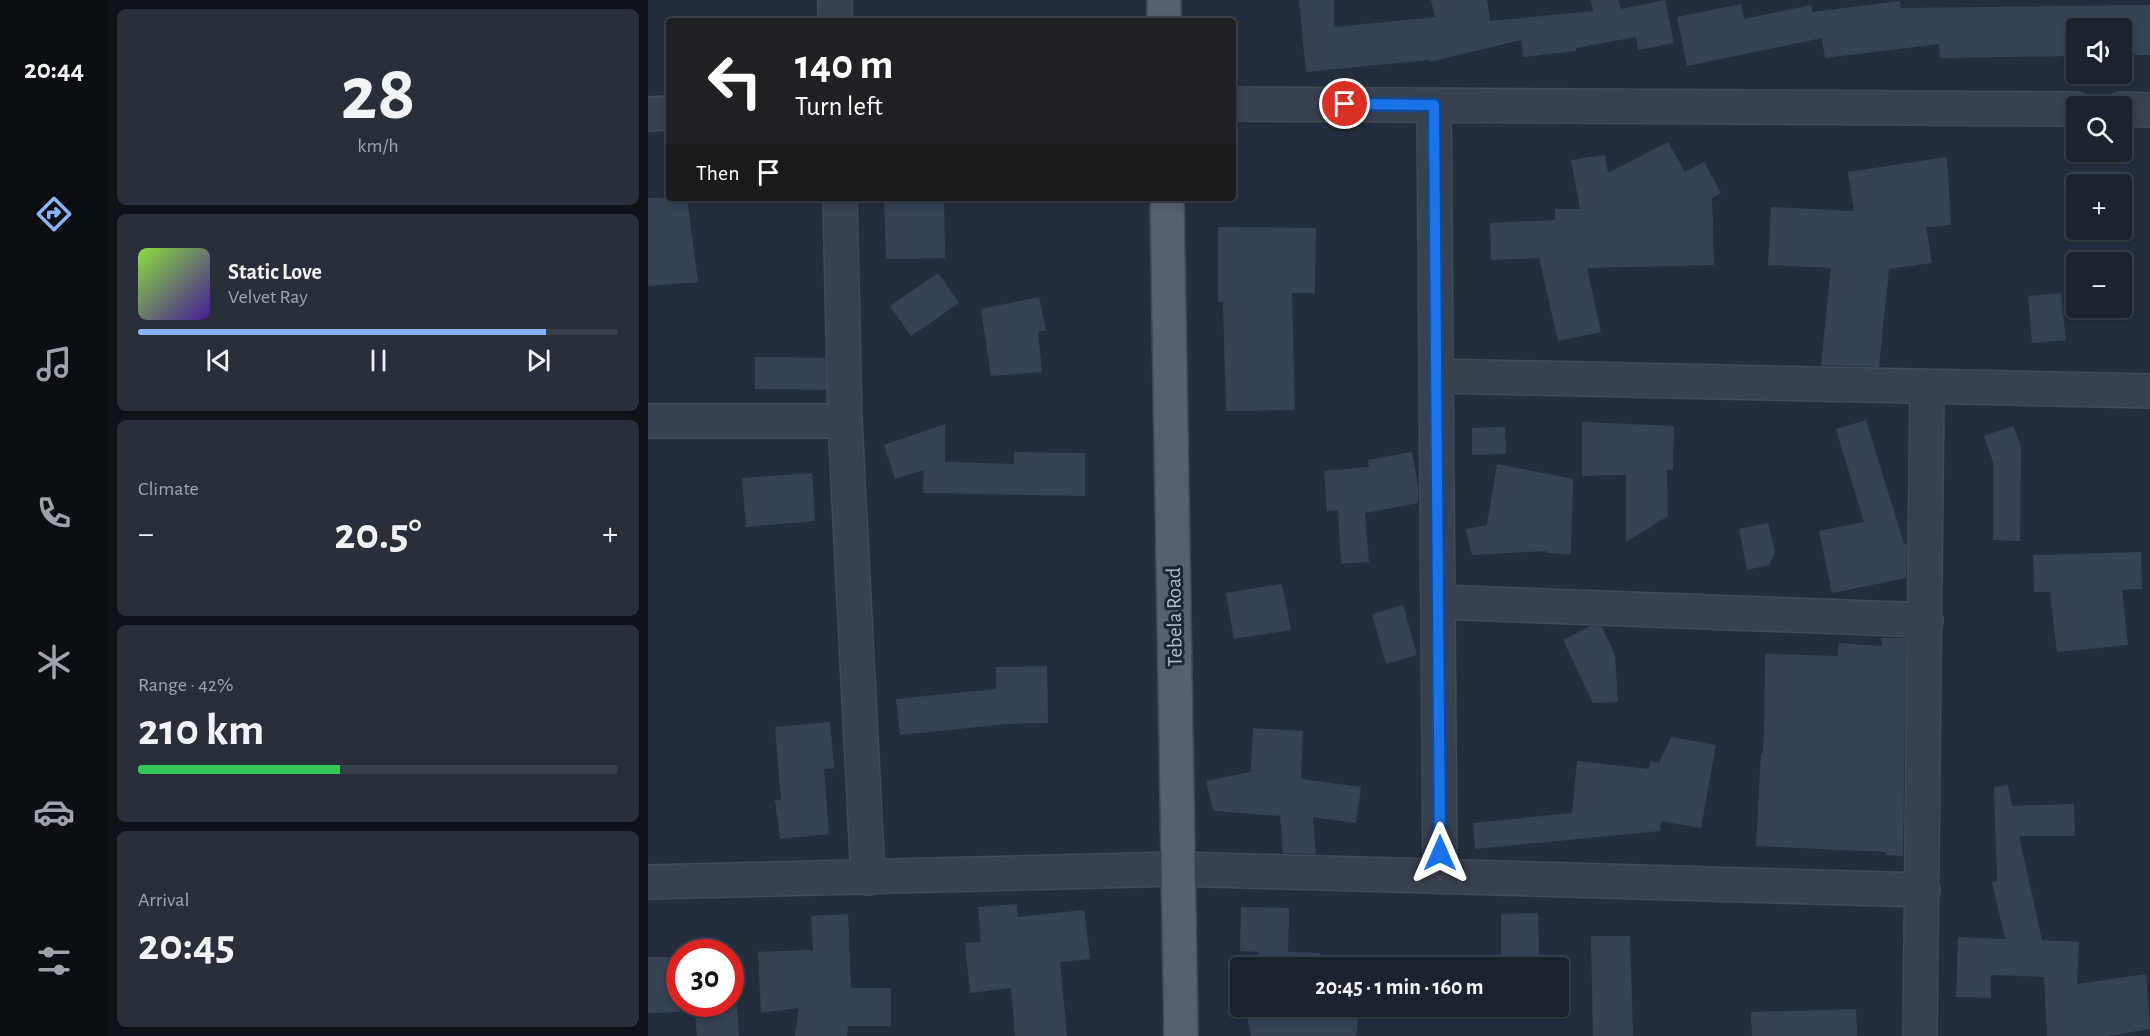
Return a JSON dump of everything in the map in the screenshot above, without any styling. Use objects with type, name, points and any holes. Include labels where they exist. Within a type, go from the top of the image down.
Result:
[{"type":"main road","points":[[1164,0],[1164,18]]},
{"type":"main road","name":"Tebela Road","points":[[1167,201],[1181,1036]]},
{"type":"street","points":[[835,0],[835,18]]},
{"type":"street","points":[[1236,104],[2066,109]]},
{"type":"street","points":[[1434,105],[1440,876]]},
{"type":"street","points":[[2132,109],[2150,110]]},
{"type":"street","points":[[648,114],[666,113]]},
{"type":"street","points":[[840,201],[845,421],[868,878]]},
{"type":"street","points":[[1436,376],[2150,391]]},
{"type":"street","points":[[1920,1036],[1927,387]]},
{"type":"street","points":[[648,421],[845,421]]},
{"type":"street","points":[[1438,602],[1926,620]]},
{"type":"street","points":[[648,882],[1178,869],[1923,890]]},
{"type":"building","points":[[1299,0],[1334,0],[1334,27],[1435,17],[1431,0],[1487,0],[1490,21],[1594,11],[1590,0],[1618,0],[1621,9],[1665,0],[1674,43],[1638,50],[1636,37],[1576,48],[1576,51],[1523,57],[1521,40],[1429,62],[1429,60],[1306,72]]},
{"type":"building","points":[[1900,1],[1901,8],[2150,5],[2150,55],[2132,55],[2132,18],[2066,18],[2066,56],[1940,58],[1939,44],[1825,58],[1822,38],[1687,66],[1677,17],[1741,4],[1744,19],[1811,5],[1813,12]]},
{"type":"building","points":[[1668,142],[1685,172],[1704,162],[1721,193],[1712,198],[1714,265],[1587,268],[1601,332],[1558,341],[1539,258],[1491,260],[1490,223],[1555,220],[1555,209],[1580,209],[1571,160],[1605,155],[1608,173]]},
{"type":"building","points":[[1947,157],[1951,225],[1926,227],[1932,263],[1889,269],[1879,367],[1821,365],[1831,268],[1768,265],[1771,207],[1854,211],[1848,172]]},
{"type":"building","points":[[648,198],[687,201],[698,282],[648,286]]},
{"type":"building","points":[[884,201],[944,201],[945,258],[886,259]]},
{"type":"building","points":[[1218,227],[1316,228],[1315,293],[1292,293],[1295,410],[1226,411],[1223,302],[1218,302]]},
{"type":"building","points":[[938,273],[959,303],[911,336],[890,306]]},
{"type":"building","points":[[2061,293],[2066,340],[2032,343],[2028,296]]},
{"type":"building","points":[[1039,297],[1046,330],[1038,332],[1042,372],[991,376],[981,309]]},
{"type":"building","points":[[755,357],[825,358],[826,390],[755,389]]},
{"type":"building","points":[[1866,420],[1904,544],[1907,543],[1906,578],[1832,593],[1819,531],[1864,522],[1836,429]]},
{"type":"building","points":[[1582,422],[1674,426],[1673,470],[1667,470],[1668,516],[1626,542],[1626,475],[1582,476]]},
{"type":"building","points":[[945,424],[945,462],[1014,464],[1014,452],[1085,453],[1085,496],[923,493],[924,470],[895,479],[884,445]]},
{"type":"building","points":[[2013,426],[2021,447],[2020,541],[1993,540],[1993,462],[1984,436]]},
{"type":"building","points":[[1505,427],[1506,454],[1472,455],[1472,428]]},
{"type":"building","points":[[1412,452],[1418,485],[1418,503],[1365,513],[1369,562],[1341,564],[1338,510],[1327,511],[1324,471],[1369,467],[1368,460]]},
{"type":"building","points":[[1497,464],[1573,479],[1571,554],[1547,553],[1546,551],[1472,555],[1466,529],[1487,525]]},
{"type":"building","points":[[812,473],[815,521],[746,527],[742,478]]},
{"type":"building","points":[[1768,523],[1775,552],[1769,565],[1747,570],[1739,529]]},
{"type":"building","points":[[2141,552],[2142,589],[2122,590],[2128,645],[2057,652],[2050,592],[2034,592],[2033,555]]},
{"type":"building","points":[[1282,584],[1291,630],[1234,639],[1226,593]]},
{"type":"building","points":[[1403,605],[1417,655],[1386,664],[1372,614]]},
{"type":"building","points":[[1591,626],[1602,627],[1615,655],[1618,702],[1593,703],[1563,640]]},
{"type":"building","points":[[1881,638],[1906,638],[1903,856],[1886,855],[1886,852],[1756,846],[1764,733],[1765,654],[1838,656],[1839,643],[1882,646]]},
{"type":"building","points":[[1047,666],[1048,723],[1006,724],[900,735],[896,699],[996,689],[996,667]]},
{"type":"building","points":[[830,722],[834,768],[824,769],[829,834],[780,839],[775,800],[781,800],[775,727]]},
{"type":"building","points":[[1253,728],[1303,731],[1301,779],[1361,787],[1356,823],[1313,817],[1316,854],[1283,853],[1280,816],[1213,811],[1206,781],[1251,772]]},
{"type":"building","points":[[1671,737],[1716,745],[1701,828],[1661,821],[1660,831],[1475,849],[1473,823],[1572,813],[1577,761],[1649,769],[1651,761],[1659,763]]},
{"type":"building","points":[[2008,785],[2012,806],[2074,804],[2075,836],[2019,836],[2042,940],[2079,942],[2077,984],[2146,974],[2150,1029],[2107,1036],[2047,1036],[2044,977],[1991,975],[1991,998],[1956,997],[1958,937],[2005,939],[1992,882],[1997,881],[1994,787]]},
{"type":"building","points":[[1017,904],[1018,917],[1084,910],[1090,959],[1060,962],[1067,1036],[1015,1036],[1011,988],[970,993],[965,943],[981,942],[978,907]]},
{"type":"building","points":[[1241,907],[1289,908],[1288,952],[1320,953],[1320,957],[1258,957],[1258,952],[1240,951]]},
{"type":"building","points":[[1538,913],[1539,955],[1501,955],[1501,914]]},
{"type":"building","points":[[848,914],[851,988],[891,988],[891,1026],[848,1026],[847,1036],[795,1036],[799,1008],[761,1013],[758,952],[813,950],[811,916]]},
{"type":"building","points":[[1591,936],[1630,936],[1633,1036],[1593,1036]]},
{"type":"building","points":[[648,957],[666,957],[666,1012],[648,1013]]},
{"type":"building","points":[[1856,1009],[1857,1036],[1752,1036],[1751,1012]]},
{"type":"building","points":[[695,1017],[738,1017],[739,1036],[697,1036]]},
{"type":"building","points":[[1247,1017],[1359,1017],[1356,1036],[1251,1036]]},
{"type":"route","points":[[1345,104],[1434,105],[1440,853]]}]
